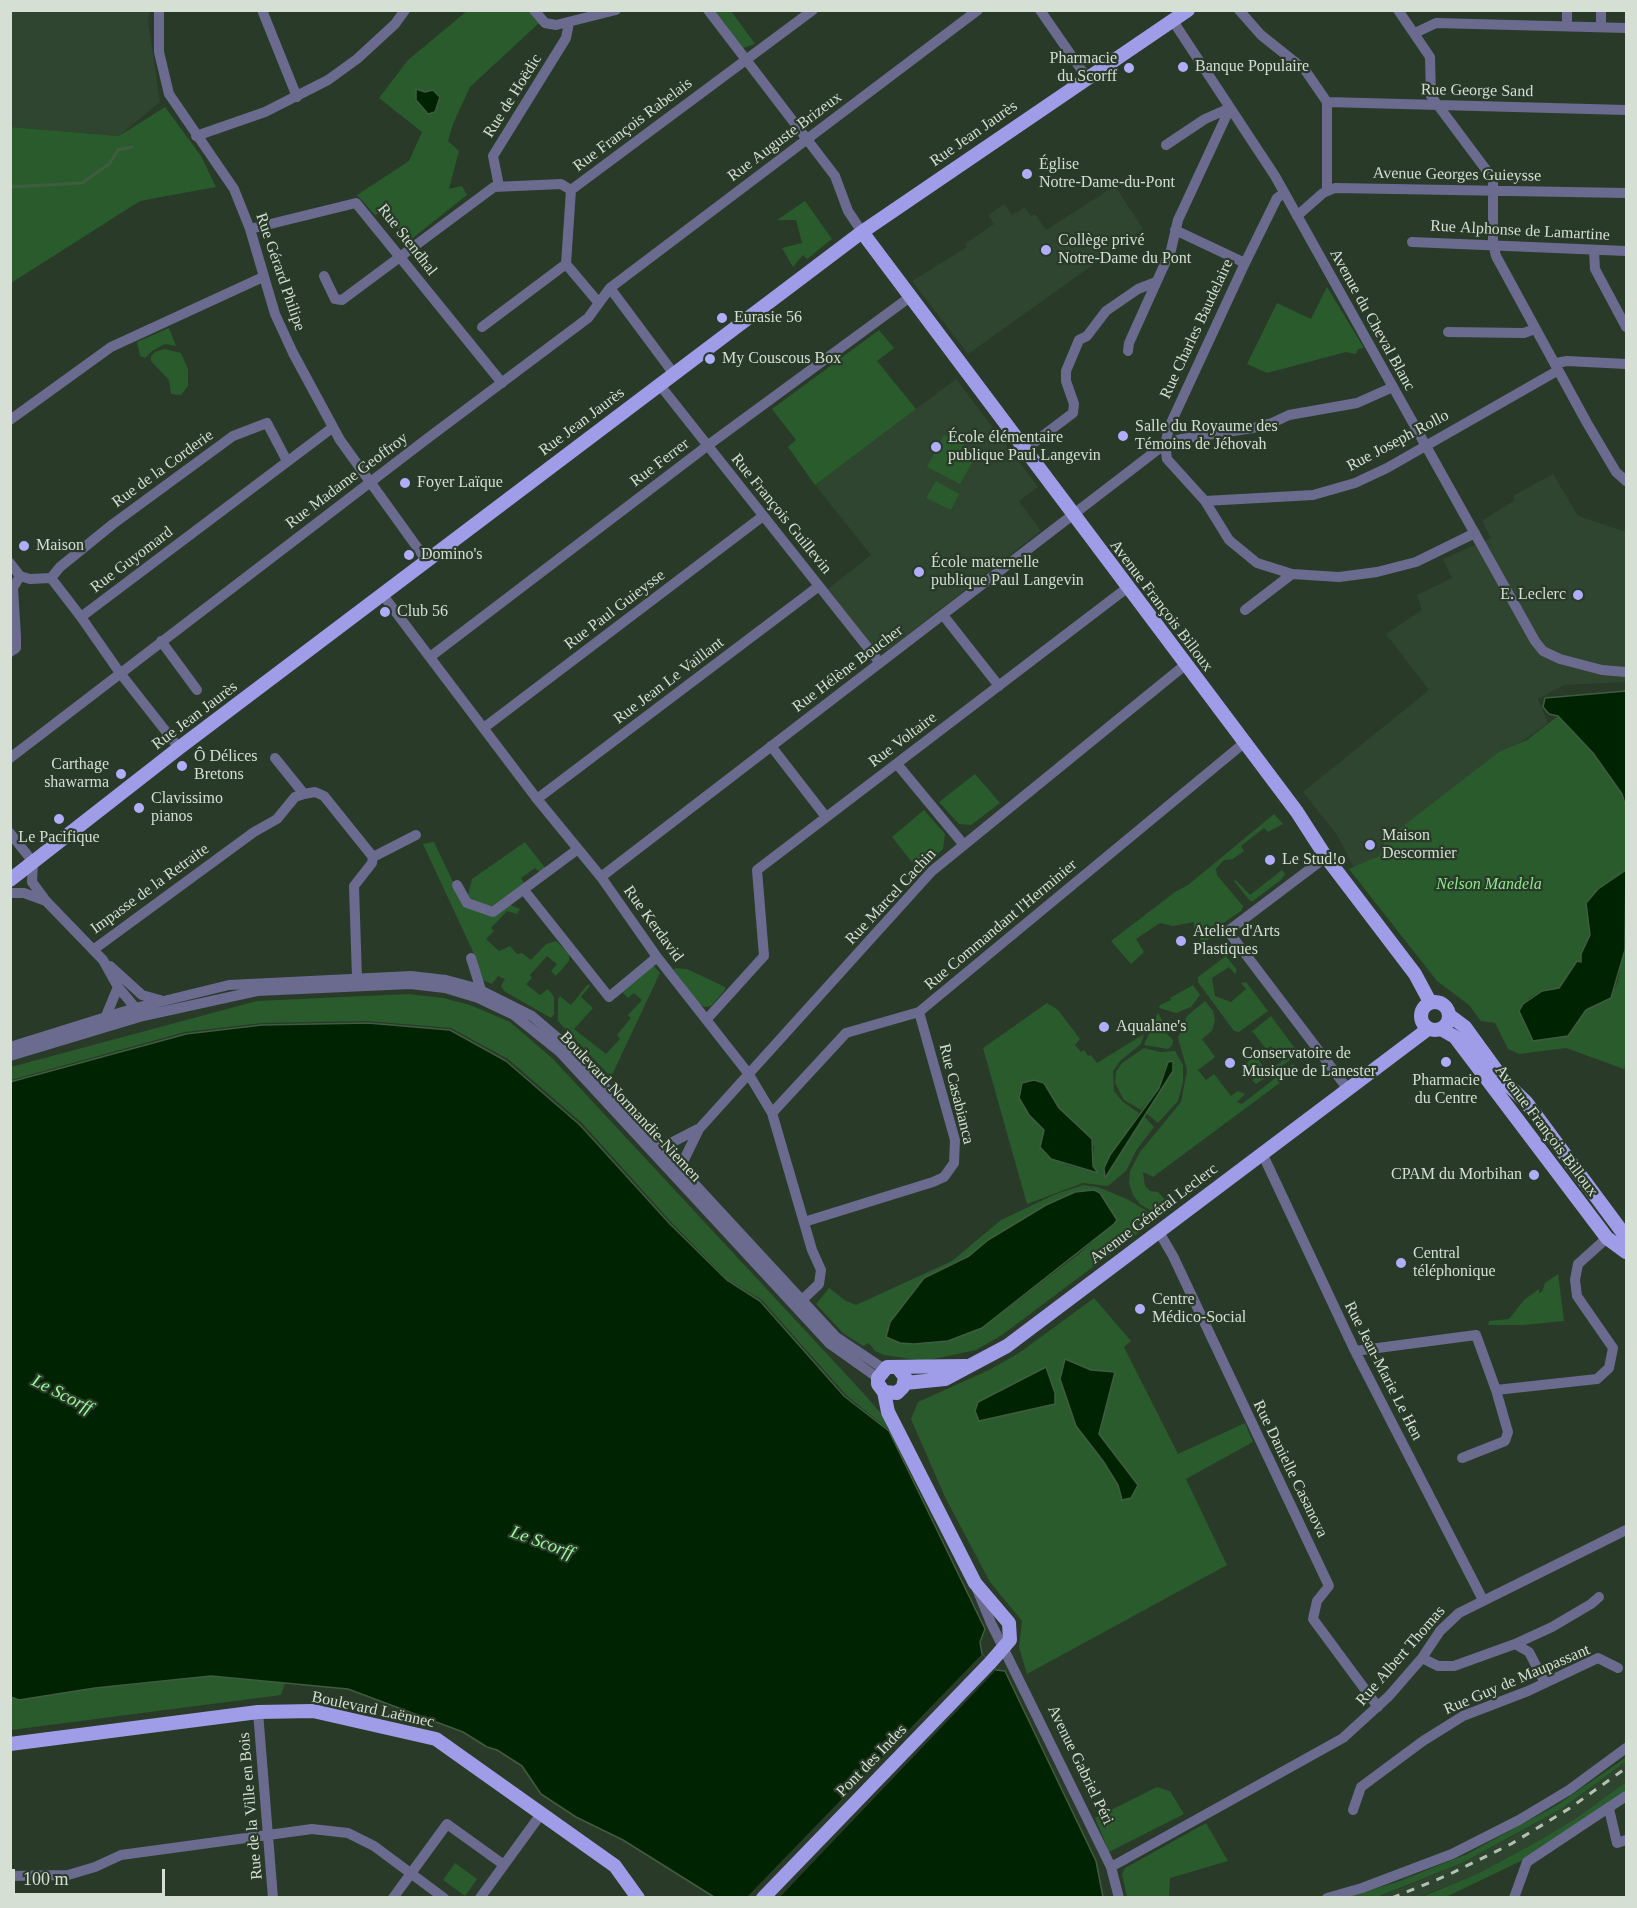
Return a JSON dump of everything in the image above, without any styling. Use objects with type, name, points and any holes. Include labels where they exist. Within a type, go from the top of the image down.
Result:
[{"type":"main road","name":"Rue Jean Jaurès","points":[[10,880],[179,748],[862,232],[1188,10]]},
{"type":"main road","name":"Avenue François Billoux","points":[[862,232],[1075,515],[1185,666],[1297,812],[1326,857],[1415,974],[1430,1002],[1443,1004],[1449,1015],[1465,1028],[1504,1082],[1526,1102],[1626,1237]]},
{"type":"main road","points":[[1430,1002],[1422,1010],[1430,1026],[1448,1023],[1449,1015]]},
{"type":"main road","name":"Avenue François Billoux","points":[[1430,1026],[1455,1037],[1607,1238],[1626,1252]]},
{"type":"main road","name":"Avenue Général Leclerc","points":[[895,1389],[945,1379],[1007,1346],[1351,1084],[1365,1068],[1430,1026]]},
{"type":"main road","points":[[1607,1238],[1626,1237]]},
{"type":"main road","name":"Avenue Général Leclerc","points":[[887,1372],[968,1366]]},
{"type":"main road","points":[[887,1372],[904,1374],[895,1389],[878,1384],[887,1372]]},
{"type":"main road","name":"Avenue Gabriel Péri","points":[[895,1389],[884,1404],[975,1583],[1009,1623],[1010,1640],[1005,1648]]},
{"type":"main road","name":"Pont des Indes","points":[[763,1898],[1005,1648]]},
{"type":"main road","name":"Boulevard Laënnec","points":[[10,1744],[258,1712],[314,1711],[436,1739],[615,1866],[638,1898]]},
{"type":"street","name":"Rue Gérard Philipe","points":[[159,10],[159,52],[162,73],[169,94],[234,189],[250,229],[275,314],[332,428],[368,484],[427,561]]},
{"type":"street","points":[[262,10],[297,97]]},
{"type":"street","points":[[196,136],[217,131],[297,97],[357,59],[395,24],[405,10]]},
{"type":"street","points":[[534,10],[545,23],[569,23],[616,10]]},
{"type":"street","points":[[708,10],[805,140],[835,176],[848,211],[862,232]]},
{"type":"street","name":"Rue François Rabelais","points":[[566,264],[571,190],[813,10]]},
{"type":"street","name":"Rue Auguste Brizeux","points":[[610,288],[978,10]]},
{"type":"street","points":[[1040,10],[1087,78]]},
{"type":"street","points":[[1239,10],[1261,35],[1305,70],[1327,102],[1327,190],[1297,216]]},
{"type":"street","points":[[1398,10],[1430,57],[1431,96],[1493,179],[1493,244],[1535,329],[1616,472],[1626,481]]},
{"type":"street","points":[[1567,10],[1567,26]]},
{"type":"street","points":[[1601,10],[1601,27]]},
{"type":"street","name":"Avenue du Cheval Blanc","points":[[1173,21],[1284,193],[1536,641],[1543,651],[1560,659],[1602,670],[1626,672]]},
{"type":"street","name":"Rue de Hoëdic","points":[[499,186],[493,156],[566,38],[569,23]]},
{"type":"street","points":[[1415,33],[1436,23],[1626,28]]},
{"type":"street","name":"Rue George Sand","points":[[1327,102],[1626,110]]},
{"type":"street","points":[[1166,145],[1205,119],[1230,108]]},
{"type":"street","points":[[1128,351],[1171,250],[1175,230],[1230,108]]},
{"type":"street","points":[[324,276],[335,299],[342,300],[465,207],[499,186],[561,184],[571,190]]},
{"type":"street","name":"Avenue Georges Guieysse","points":[[1327,190],[1335,188],[1626,193]]},
{"type":"street","name":"Rue Charles Baudelaire","points":[[1165,444],[1170,424],[1245,263],[1277,198],[1284,193]]},
{"type":"street","name":"Rue Stendhal","points":[[250,229],[356,203],[502,383]]},
{"type":"street","points":[[1175,230],[1245,263]]},
{"type":"street","name":"Rue Alphonse de Lamartine","points":[[1412,242],[1493,244],[1594,251],[1626,250]]},
{"type":"street","points":[[1594,251],[1595,269],[1626,327]]},
{"type":"street","points":[[482,327],[566,264],[598,302]]},
{"type":"street","points":[[10,420],[111,347],[263,278]]},
{"type":"street","points":[[1024,450],[1072,413],[1074,404],[1066,381],[1066,371],[1079,340],[1087,336],[1106,310],[1138,289],[1156,282]]},
{"type":"street","points":[[610,288],[674,374]]},
{"type":"street","name":"Rue Madame Geoffroy","points":[[10,758],[588,318],[610,288]]},
{"type":"street","name":"Rue Ferrer","points":[[430,657],[707,446],[910,297]]},
{"type":"street","points":[[1448,332],[1524,333],[1535,329]]},
{"type":"street","points":[[1557,367],[1567,361],[1626,364]]},
{"type":"street","name":"Rue Joseph Rollo","points":[[1205,501],[1313,495],[1355,483],[1387,468],[1557,367]]},
{"type":"street","name":"Rue François Guillevin","points":[[659,384],[880,663]]},
{"type":"street","points":[[1075,515],[1165,444],[1181,439],[1253,428],[1272,423],[1288,415],[1357,403],[1393,387]]},
{"type":"street","name":"Rue de la Corderie","points":[[51,578],[60,567],[113,524],[233,436],[267,423],[287,461]]},
{"type":"street","name":"Rue Guyomard","points":[[81,617],[332,428]]},
{"type":"street","points":[[1165,444],[1167,459],[1205,501],[1229,540],[1257,563],[1292,574],[1339,577],[1377,572],[1416,562],[1475,532]]},
{"type":"street","name":"Rue Hélène Boucher","points":[[602,877],[1075,515]]},
{"type":"street","name":"Rue Paul Guieysse","points":[[485,727],[763,516]]},
{"type":"street","points":[[10,563],[20,576],[30,579],[51,578],[120,673],[179,748]]},
{"type":"street","points":[[1245,610],[1292,574]]},
{"type":"street","points":[[10,652],[15,648],[16,637],[13,588],[20,576]]},
{"type":"street","name":"Rue Jean Le Vaillant","points":[[537,799],[819,586]]},
{"type":"street","name":"Rue Voltaire","points":[[706,1019],[764,956],[757,870],[1127,588]]},
{"type":"street","name":"Rue Kerdavid","points":[[382,594],[485,727],[537,799],[602,877],[657,957],[748,1073],[772,1113],[822,1275],[819,1284],[802,1300]]},
{"type":"street","points":[[943,615],[999,686]]},
{"type":"street","points":[[161,641],[197,690]]},
{"type":"street","name":"Rue Marcel Cachin","points":[[680,1168],[699,1129],[932,871],[1185,666]]},
{"type":"street","name":"Rue Commandant l'Herminier","points":[[772,1113],[846,1033],[919,1012],[1244,743]]},
{"type":"street","points":[[771,746],[826,817]]},
{"type":"street","points":[[275,758],[304,794],[315,792],[324,796],[373,857],[372,863],[354,886],[357,978]]},
{"type":"street","points":[[897,764],[964,845]]},
{"type":"street","name":"Impasse de la Retraite","points":[[93,950],[225,853],[277,819],[295,797],[304,794]]},
{"type":"street","points":[[10,833],[33,862],[33,882],[46,901],[103,960],[142,995],[163,1001]]},
{"type":"street","points":[[373,857],[416,835]]},
{"type":"street","points":[[457,885],[467,903],[493,912],[578,849]]},
{"type":"street","points":[[1326,857],[1228,931],[1351,1084]]},
{"type":"street","points":[[524,890],[609,997],[657,957]]},
{"type":"street","points":[[10,892],[24,892],[46,901]]},
{"type":"street","points":[[471,958],[481,990]]},
{"type":"street","points":[[103,960],[118,987],[143,1016]]},
{"type":"street","name":"Boulevard Normandie-Niemen","points":[[10,1047],[135,1008],[229,985],[411,976],[446,980],[481,990],[511,1004],[544,1026],[566,1045],[836,1337],[887,1372]]},
{"type":"street","name":"Boulevard Normandie-Niemen","points":[[10,1056],[143,1016],[257,991],[397,984],[445,988],[501,1008],[527,1024],[560,1052],[830,1344],[887,1372]]},
{"type":"street","points":[[106,1017],[118,987]]},
{"type":"street","name":"Rue Casabianca","points":[[804,1222],[933,1182],[944,1177],[954,1163],[955,1140],[919,1012]]},
{"type":"street","name":"Rue Marcel Cachin","points":[[661,1148],[699,1129]]},
{"type":"street","name":"Rue Jean-Marie Le Hen","points":[[1262,1153],[1355,1351],[1483,1600]]},
{"type":"street","name":"Rue Danielle Casanova","points":[[1159,1232],[1173,1256],[1329,1586],[1317,1601],[1313,1619],[1378,1707]]},
{"type":"street","points":[[1496,1390],[1598,1379],[1609,1368],[1613,1348],[1577,1296],[1575,1280],[1578,1264],[1607,1238]]},
{"type":"street","points":[[1355,1351],[1476,1335],[1508,1432],[1505,1441],[1462,1458]]},
{"type":"street","name":"Rue Albert Thomas","points":[[1111,1866],[1343,1738],[1378,1707],[1422,1658],[1440,1631],[1459,1614],[1626,1530]]},
{"type":"street","points":[[1422,1658],[1438,1666],[1454,1666],[1515,1644],[1592,1605],[1599,1597]]},
{"type":"street","points":[[1515,1644],[1529,1652],[1545,1683]]},
{"type":"street","name":"Avenue Gabriel Péri","points":[[1005,1648],[1111,1866],[1119,1898]]},
{"type":"street","name":"Rue Guy de Maupassant","points":[[1353,1810],[1361,1787],[1423,1741],[1463,1716],[1545,1683],[1598,1658],[1618,1668]]},
{"type":"street","name":"Rue de la Ville en Bois","points":[[258,1712],[273,1898]]},
{"type":"street","points":[[1327,1898],[1362,1888],[1452,1854],[1519,1820],[1569,1790],[1626,1748]]},
{"type":"street","points":[[1514,1898],[1527,1862],[1626,1796]]},
{"type":"street","points":[[1609,1809],[1617,1843],[1626,1840]]},
{"type":"street","points":[[480,1898],[542,1814]]},
{"type":"street","points":[[393,1898],[447,1824],[504,1865]]},
{"type":"street","points":[[10,1876],[69,1875],[95,1868],[121,1855],[312,1829],[348,1833],[374,1846],[444,1898]]},
{"type":"shaded area","points":[[10,11],[150,11],[148,21],[160,102],[119,136],[11,127]]},
{"type":"shaded area","name":"Collège privé Notre-Dame du Pont","points":[[1115,186],[1143,229],[968,354],[912,281],[967,247],[965,244],[994,224],[988,215],[1004,204],[1012,215],[1025,207],[1031,216],[1035,214],[1046,230]]},
{"type":"shaded area","name":"École élémentaire publique Paul Langevin","points":[[956,379],[1038,487],[1019,501],[1041,531],[889,649],[881,652],[874,649],[828,589],[871,555],[815,485]]},
{"type":"shaded area","points":[[1553,474],[1578,516],[1626,532],[1626,682],[1564,685],[1538,699],[1548,723],[1394,833],[1385,840],[1379,856],[1355,870],[1337,835],[1303,792],[1429,690],[1386,634],[1422,610],[1417,595],[1452,578],[1443,559],[1491,538],[1482,521],[1515,500],[1513,496]]},
{"type":"shaded area","points":[[1626,1761],[1626,1782],[1575,1819],[1533,1844],[1477,1874],[1419,1897],[1377,1898],[1464,1862],[1513,1836],[1561,1809]]},
{"type":"green space","points":[[714,10],[731,11],[755,44],[743,48]]},
{"type":"green space","points":[[467,11],[530,11],[539,23],[470,87],[448,141],[459,151],[449,189],[462,186],[467,195],[409,241],[383,212],[375,215],[357,195],[409,161],[422,132],[379,98],[408,60]]},
{"type":"green space","points":[[165,107],[201,156],[216,187],[140,201],[11,283],[11,127],[119,136]]},
{"type":"green space","points":[[805,201],[832,239],[807,259],[803,255],[793,267],[782,248],[802,243],[796,220],[777,220]]},
{"type":"green space","points":[[1327,287],[1364,348],[1358,349],[1356,354],[1346,352],[1267,373],[1247,364],[1277,303],[1311,319]]},
{"type":"green space","points":[[169,328],[176,346],[165,344],[145,358],[140,356],[137,342]]},
{"type":"green space","points":[[879,330],[894,348],[877,361],[916,409],[815,485],[788,447],[796,440],[772,409]]},
{"type":"green space","points":[[164,349],[181,353],[188,369],[188,386],[181,395],[171,394],[169,380],[151,361],[151,356],[155,352]]},
{"type":"green space","points":[[944,435],[978,452],[960,484],[927,467]]},
{"type":"green space","points":[[936,481],[959,494],[951,510],[926,498]]},
{"type":"green space","name":"Nelson Mandela","points":[[1558,716],[1593,753],[1622,794],[1626,807],[1626,870],[1598,889],[1586,903],[1590,935],[1581,963],[1577,961],[1559,988],[1542,991],[1529,998],[1519,1011],[1527,1024],[1568,1036],[1586,1010],[1611,998],[1618,981],[1626,937],[1626,1063],[1624,1069],[1566,1048],[1519,1054],[1508,1049],[1495,1023],[1481,1021],[1469,1005],[1437,981],[1349,869],[1379,856],[1385,840],[1499,752],[1527,740]]},
{"type":"green space","points":[[975,774],[1000,803],[971,825],[959,824],[939,802]]},
{"type":"green space","points":[[924,810],[945,834],[943,849],[919,871],[892,837]]},
{"type":"green space","points":[[1274,814],[1283,824],[1268,832],[1264,828],[1241,846],[1244,851],[1233,859],[1224,860],[1216,869],[1217,875],[1243,906],[1242,910],[1215,929],[1217,933],[1203,943],[1194,930],[1194,922],[1173,926],[1160,923],[1136,939],[1144,952],[1131,964],[1111,941],[1175,892],[1188,885]]},
{"type":"green space","points":[[434,842],[465,907],[491,916],[510,905],[520,909],[517,914],[507,911],[491,928],[494,931],[486,939],[499,951],[510,946],[517,954],[522,953],[531,960],[546,944],[556,941],[569,954],[569,961],[556,976],[551,971],[557,964],[547,956],[530,975],[532,978],[526,984],[540,995],[548,989],[554,997],[554,1014],[551,1018],[504,991],[501,986],[505,979],[498,976],[492,984],[482,980],[475,956],[423,844]]},
{"type":"green space","points":[[525,842],[546,869],[541,873],[535,868],[521,878],[525,884],[492,908],[467,899],[472,879]]},
{"type":"green space","points":[[1282,870],[1285,874],[1281,880],[1253,901],[1250,901],[1234,881],[1236,880],[1250,895]]},
{"type":"green space","points":[[1226,956],[1237,970],[1235,974],[1229,967],[1212,978],[1215,996],[1231,1002],[1246,989],[1241,983],[1246,982],[1268,1011],[1239,1032],[1234,1031],[1198,982],[1198,977]]},
{"type":"green space","points":[[653,965],[660,973],[611,1077],[558,1021],[558,999],[560,996],[571,1005],[588,984],[590,986],[581,997],[593,1008],[574,1029],[606,1054],[620,1039],[617,1035],[631,1018],[628,1015],[642,1000],[634,993],[628,998],[622,992],[617,998],[615,996]]},
{"type":"green space","points":[[675,968],[687,969],[725,987],[725,990],[711,1006],[700,1005],[674,970]]},
{"type":"green space","points":[[1193,985],[1200,995],[1191,1007],[1176,1013],[1159,1008],[1160,1005],[1171,1000],[1170,998]]},
{"type":"green space","points":[[408,994],[443,998],[470,1005],[510,1022],[553,1059],[866,1396],[884,1417],[888,1429],[846,1395],[762,1300],[727,1279],[672,1223],[582,1123],[508,1059],[451,1028],[367,1021],[262,1023],[185,1032],[11,1080],[11,1067],[257,1001]]},
{"type":"green space","points":[[1205,1001],[1213,1011],[1215,1020],[1212,1031],[1202,1039],[1215,1057],[1198,1070],[1206,1080],[1214,1074],[1231,1096],[1238,1091],[1245,1094],[1237,1102],[1242,1104],[1293,1064],[1297,1070],[1153,1177],[1143,1172],[1145,1186],[1150,1191],[1158,1192],[1172,1207],[1163,1214],[1153,1212],[1140,1204],[1133,1195],[1129,1183],[1130,1171],[1140,1152],[1181,1102],[1187,1070],[1178,1038],[1187,1016]]},
{"type":"green space","points":[[1047,1003],[1058,1010],[1080,1039],[1075,1045],[1081,1052],[1084,1050],[1088,1056],[1091,1055],[1097,1063],[1144,1034],[1141,1044],[1120,1061],[1113,1071],[1114,1091],[1123,1102],[1139,1113],[1104,1168],[1105,1178],[1144,1116],[1154,1127],[1137,1149],[1126,1171],[1108,1186],[1083,1183],[1027,1204],[983,1048]],"holes":[[[1022,1083],[1044,1083],[1059,1108],[1094,1146],[1093,1166],[1098,1173],[1066,1165],[1040,1147],[1044,1130],[1019,1091]]]},
{"type":"green space","points":[[1158,1013],[1162,1020],[1162,1029],[1173,1040],[1172,1046],[1168,1049],[1144,1045]]},
{"type":"green space","points":[[1271,1016],[1299,1054],[1256,1084],[1252,1080],[1257,1076],[1252,1070],[1248,1073],[1244,1065],[1255,1056],[1268,1072],[1282,1061],[1271,1046],[1266,1049],[1253,1032],[1250,1033]]},
{"type":"green space","points":[[1144,1048],[1160,1052],[1175,1051],[1183,1065],[1183,1082],[1178,1101],[1158,1123],[1146,1113],[1175,1064],[1164,1070],[1159,1088],[1141,1110],[1124,1100],[1115,1083],[1116,1072],[1122,1063]]},
{"type":"green space","points":[[1083,1185],[1098,1187],[1129,1200],[1158,1218],[1002,1335],[976,1350],[924,1361],[884,1355],[875,1351],[869,1343],[863,1346],[843,1333],[816,1304],[829,1288],[846,1301],[856,1305],[952,1261],[1001,1220],[1056,1194]],"holes":[[[1094,1190],[1117,1220],[1080,1253],[982,1328],[948,1341],[900,1343],[891,1322],[924,1278],[969,1256],[1046,1205],[1075,1192]]]},
{"type":"green space","points":[[1558,1274],[1564,1321],[1524,1325],[1488,1325],[1489,1321],[1509,1319],[1524,1300],[1539,1289],[1539,1293],[1542,1292],[1545,1283]]},
{"type":"green space","points":[[1094,1298],[1131,1341],[1124,1347],[1178,1454],[1245,1423],[1253,1442],[1186,1479],[1227,1565],[1027,1674],[1019,1647],[1022,1621],[990,1582],[945,1497],[911,1419],[918,1402],[989,1370],[1019,1353]]},
{"type":"green space","points":[[211,1676],[285,1683],[281,1695],[11,1730],[10,1697],[19,1700],[95,1688]]},
{"type":"green space","points":[[1625,1758],[1625,1762],[1561,1809],[1464,1862],[1377,1897],[1345,1898],[1397,1882],[1467,1854],[1557,1805]]},
{"type":"green space","points":[[1626,1782],[1626,1790],[1523,1860],[1446,1897],[1419,1898],[1477,1874],[1533,1844],[1575,1819]]},
{"type":"green space","points":[[1157,1787],[1170,1791],[1184,1814],[1109,1852],[1095,1818]]},
{"type":"green space","points":[[1206,1823],[1228,1861],[1170,1878],[1169,1897],[1127,1897],[1122,1874],[1125,1868]]},
{"type":"green space","points":[[455,1863],[477,1879],[465,1896],[443,1880]]},
{"type":"water","points":[[416,89],[425,92],[433,90],[440,97],[435,112],[428,114],[416,100]]},
{"type":"water","points":[[1626,691],[1626,807],[1622,794],[1593,753],[1558,716],[1549,714],[1543,707],[1545,698]]},
{"type":"water","points":[[1626,870],[1625,950],[1611,998],[1586,1010],[1568,1036],[1533,1041],[1519,1011],[1523,1004],[1542,991],[1559,988],[1577,961],[1581,962],[1581,954],[1590,935],[1586,903],[1598,889]]},
{"type":"water","name":"Le Scorff","points":[[368,1023],[450,1030],[506,1061],[580,1125],[670,1224],[727,1280],[760,1301],[844,1396],[889,1431],[985,1629],[980,1642],[982,1654],[996,1670],[1005,1671],[1096,1861],[1103,1897],[714,1897],[623,1840],[576,1817],[541,1794],[522,1766],[497,1750],[487,1747],[463,1732],[348,1689],[211,1676],[95,1688],[19,1700],[11,1697],[10,1082],[186,1034],[262,1025]]},
{"type":"water","points":[[1173,1061],[1173,1071],[1105,1178],[1104,1168],[1110,1155],[1159,1088],[1168,1062]]},
{"type":"water","points":[[1034,1080],[1044,1083],[1059,1108],[1092,1139],[1093,1166],[1098,1173],[1051,1159],[1040,1147],[1044,1130],[1029,1115],[1019,1098],[1022,1083]]},
{"type":"water","points":[[1094,1190],[1100,1193],[1117,1220],[1114,1224],[982,1328],[948,1341],[914,1344],[900,1343],[886,1337],[890,1322],[924,1278],[969,1256],[988,1240],[1046,1205],[1075,1192]]},
{"type":"water","points":[[1065,1359],[1091,1370],[1115,1372],[1099,1434],[1138,1485],[1131,1498],[1122,1500],[1118,1485],[1076,1426],[1060,1379]]},
{"type":"water","points":[[1046,1367],[1055,1393],[1055,1404],[979,1421],[975,1411],[978,1402]]},
{"type":"pier","points":[[982,1654],[996,1670],[779,1898],[747,1897]]},
{"type":"waterway","points":[[10,187],[82,183],[109,164],[118,150],[132,147]]},
{"type":"railway","points":[[1392,1898],[1448,1875],[1511,1844],[1570,1808],[1626,1768]]},
{"type":"place","name":"Banque Populaire","points":[[1183,67]]},
{"type":"place","name":"Pharmacie du Scorff","points":[[1129,68]]},
{"type":"place","name":"Église Notre-Dame-du-Pont","points":[[1027,174]]},
{"type":"place","name":"Collège privé Notre-Dame du Pont","points":[[1046,250]]},
{"type":"place","name":"Eurasie 56","points":[[722,318]]},
{"type":"place","name":"My Couscous Box","points":[[710,359]]},
{"type":"place","name":"Salle du Royaume des Témoins de Jéhovah","points":[[1123,436]]},
{"type":"place","name":"École élémentaire publique Paul Langevin","points":[[936,447]]},
{"type":"place","name":"Foyer Laïque","points":[[405,483]]},
{"type":"place","name":"Maison","points":[[24,546]]},
{"type":"place","name":"Domino's","points":[[409,555]]},
{"type":"place","name":"École maternelle publique Paul Langevin","points":[[919,572]]},
{"type":"place","name":"E. Leclerc","points":[[1578,595]]},
{"type":"place","name":"Club 56","points":[[385,612]]},
{"type":"place","name":"Ô Délices Bretons","points":[[182,766]]},
{"type":"place","name":"Carthage shawarma","points":[[121,774]]},
{"type":"place","name":"Clavissimo pianos","points":[[139,808]]},
{"type":"place","name":"Le Pacifique","points":[[59,819]]},
{"type":"place","name":"Maison Descormier","points":[[1370,845]]},
{"type":"place","name":"Le Stud!o","points":[[1270,860]]},
{"type":"place","name":"Atelier d'Arts Plastiques","points":[[1181,941]]},
{"type":"place","name":"Aqualane's","points":[[1104,1027]]},
{"type":"place","name":"Pharmacie du Centre","points":[[1446,1062]]},
{"type":"place","name":"Conservatoire de Musique de Lanester","points":[[1230,1063]]},
{"type":"place","name":"CPAM du Morbihan","points":[[1534,1175]]},
{"type":"place","name":"Central téléphonique","points":[[1401,1263]]},
{"type":"place","name":"Centre Médico-Social","points":[[1140,1309]]}]
